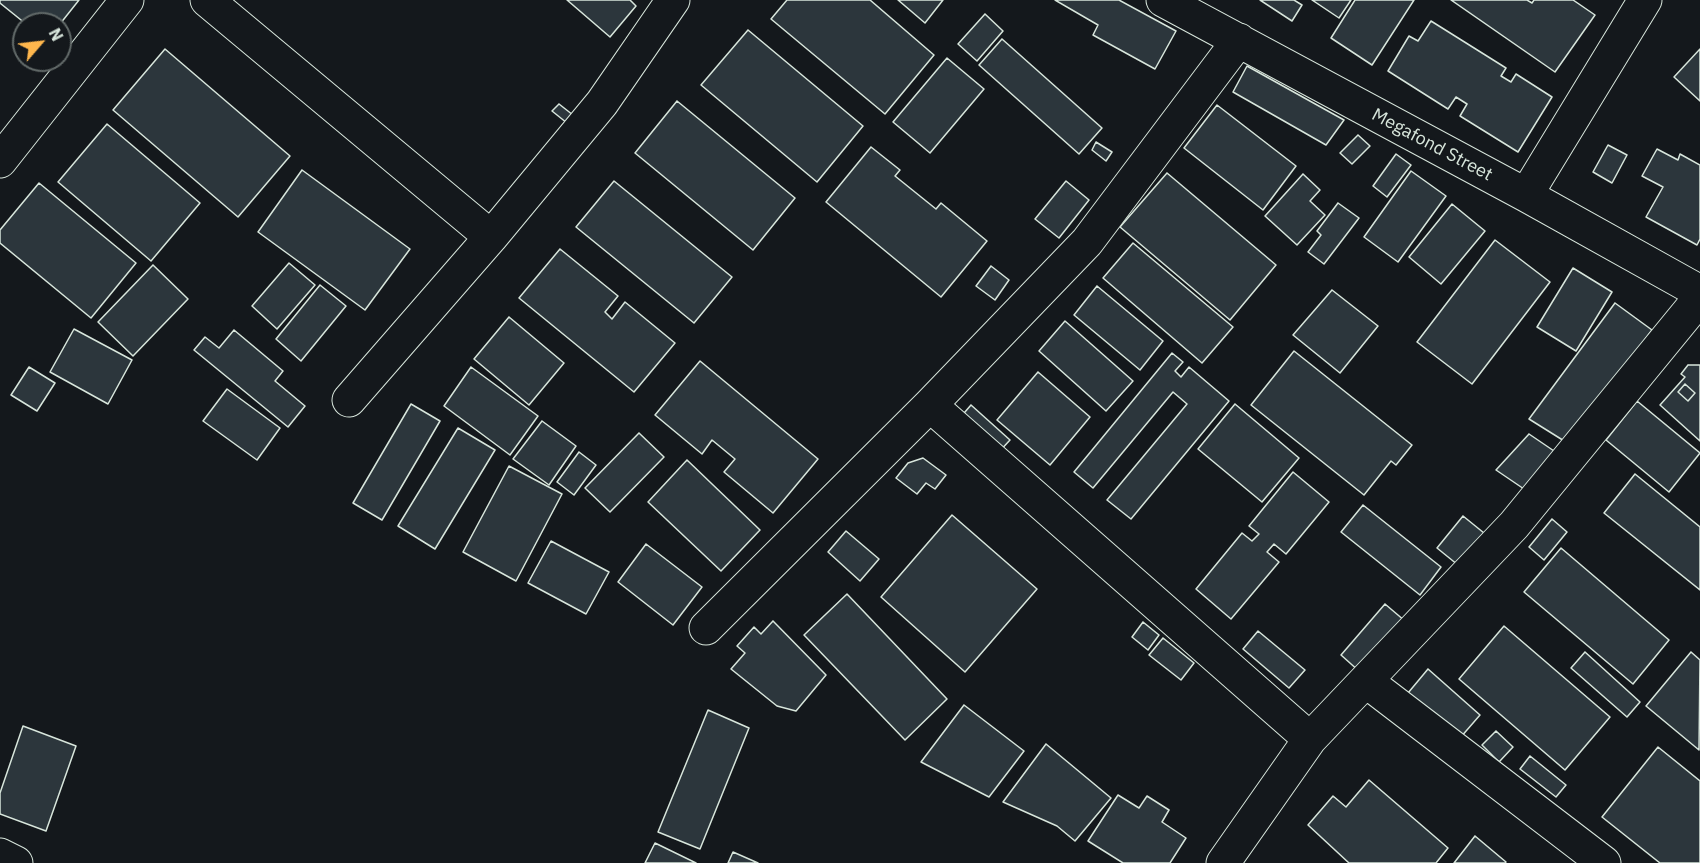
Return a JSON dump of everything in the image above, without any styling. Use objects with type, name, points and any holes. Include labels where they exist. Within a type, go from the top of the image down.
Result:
[{"type":"street","points":[[0,161],[128,0]]},
{"type":"street","points":[[207,0],[491,237]]},
{"type":"street","points":[[350,400],[491,237],[602,102],[673,0]]},
{"type":"street","points":[[1526,195],[1645,0]]},
{"type":"street","name":"Megafond Street","points":[[1167,1],[1700,292]]},
{"type":"street","points":[[706,628],[930,405],[1087,242],[1239,40]]},
{"type":"street","points":[[1223,863],[1310,740],[1514,525],[1700,298]]},
{"type":"street","points":[[930,405],[1310,740]]},
{"type":"street","points":[[1366,681],[1604,863]]},
{"type":"street","points":[[0,855],[16,863]]},
{"type":"building","points":[[0,0],[79,0],[70,12],[12,13],[0,3]]},
{"type":"building","points":[[567,0],[630,0],[636,6],[610,37]]},
{"type":"building","points":[[787,0],[870,0],[934,55],[885,114],[771,19]]},
{"type":"building","points":[[898,0],[943,0],[925,23]]},
{"type":"building","points":[[1055,0],[1119,0],[1176,31],[1155,69],[1093,35],[1098,25]]},
{"type":"building","points":[[1260,0],[1294,0],[1302,5],[1292,21]]},
{"type":"building","points":[[1312,0],[1351,0],[1339,18]]},
{"type":"building","points":[[1355,0],[1414,0],[1372,65],[1331,38]]},
{"type":"building","points":[[1451,0],[1527,0],[1532,3],[1534,0],[1573,0],[1595,15],[1555,72]]},
{"type":"building","points":[[985,14],[1003,31],[977,61],[958,44]]},
{"type":"building","points":[[1431,21],[1506,68],[1501,76],[1511,82],[1516,74],[1552,97],[1518,152],[1460,116],[1467,104],[1456,97],[1448,109],[1388,71],[1409,36],[1418,41]]},
{"type":"building","points":[[748,30],[863,126],[817,182],[701,85]]},
{"type":"building","points":[[1002,39],[1102,128],[1079,154],[979,65]]},
{"type":"building","points":[[165,49],[290,156],[238,217],[113,110]]},
{"type":"building","points":[[1700,49],[1700,101],[1674,77]]},
{"type":"building","points":[[947,58],[984,89],[930,153],[893,122]]},
{"type":"building","points":[[1247,66],[1344,120],[1326,145],[1233,92]]},
{"type":"building","points":[[677,101],[795,198],[753,250],[635,153]]},
{"type":"building","points":[[559,104],[573,115],[567,123],[552,111]]},
{"type":"building","points":[[1217,105],[1296,166],[1263,210],[1184,148]]},
{"type":"building","points":[[107,124],[200,203],[151,261],[58,182]]},
{"type":"building","points":[[1358,135],[1370,146],[1352,164],[1340,153]]},
{"type":"building","points":[[1096,142],[1112,152],[1106,161],[1092,150]]},
{"type":"building","points":[[1608,145],[1627,155],[1612,183],[1593,172]]},
{"type":"building","points":[[871,147],[900,170],[895,176],[936,209],[941,203],[987,241],[941,297],[826,202]]},
{"type":"building","points":[[1657,149],[1678,160],[1680,154],[1700,165],[1700,239],[1697,245],[1646,217],[1663,187],[1642,176]]},
{"type":"building","points":[[1396,154],[1411,165],[1387,197],[1373,186]]},
{"type":"building","points":[[302,170],[410,249],[365,310],[258,232]]},
{"type":"building","points":[[1411,171],[1446,196],[1398,262],[1364,237]]},
{"type":"building","points":[[1167,173],[1276,265],[1230,320],[1120,227]]},
{"type":"building","points":[[1303,174],[1320,190],[1310,201],[1325,215],[1297,245],[1265,216]]},
{"type":"building","points":[[614,181],[732,277],[694,323],[576,227]]},
{"type":"building","points":[[1066,181],[1089,200],[1059,238],[1035,219]]},
{"type":"building","points":[[39,183],[136,263],[91,318],[0,243],[0,230]]},
{"type":"building","points":[[1338,203],[1359,218],[1324,264],[1308,252],[1321,235],[1317,231]]},
{"type":"building","points":[[1452,204],[1485,231],[1441,284],[1409,257]]},
{"type":"building","points":[[1495,240],[1550,282],[1472,384],[1417,342]]},
{"type":"building","points":[[1133,243],[1233,327],[1202,363],[1103,278]]},
{"type":"building","points":[[560,249],[618,296],[605,312],[612,319],[625,302],[675,343],[634,392],[519,298]]},
{"type":"building","points":[[289,263],[315,285],[277,329],[252,306]]},
{"type":"building","points":[[153,265],[188,299],[133,356],[98,322]]},
{"type":"building","points":[[991,266],[1009,280],[995,300],[976,286]]},
{"type":"building","points":[[1573,268],[1612,292],[1576,351],[1537,327]]},
{"type":"building","points":[[320,285],[346,306],[301,361],[276,339]]},
{"type":"building","points":[[1097,286],[1163,341],[1140,370],[1074,315]]},
{"type":"building","points":[[1332,290],[1378,326],[1340,373],[1293,335]]},
{"type":"building","points":[[1615,303],[1652,330],[1569,444],[1529,419]]},
{"type":"building","points":[[509,317],[564,363],[529,405],[474,359]]},
{"type":"building","points":[[1065,321],[1133,381],[1106,411],[1039,351]]},
{"type":"building","points":[[74,329],[132,360],[108,404],[50,372]]},
{"type":"building","points":[[234,330],[283,371],[275,381],[305,406],[288,427],[194,350],[205,337],[219,348]]},
{"type":"building","points":[[1294,351],[1412,445],[1396,465],[1391,461],[1364,495],[1251,405]]},
{"type":"building","points":[[1172,353],[1183,362],[1175,371],[1181,377],[1189,367],[1229,401],[1131,519],[1107,500],[1187,404],[1173,392],[1093,488],[1074,472]]},
{"type":"building","points":[[700,361],[818,459],[773,513],[724,472],[735,459],[712,440],[702,454],[655,415]]},
{"type":"building","points":[[1688,365],[1700,365],[1700,441],[1660,405],[1685,377],[1681,374]],"holes":[[[1685,384],[1695,393],[1688,401],[1678,392]]]},
{"type":"building","points":[[29,367],[55,383],[37,411],[11,395]]},
{"type":"building","points":[[471,367],[538,416],[510,455],[444,406]]},
{"type":"building","points":[[1038,372],[1090,417],[1050,465],[997,420]]},
{"type":"building","points":[[1685,384],[1695,393],[1688,401],[1678,392]]},
{"type":"building","points":[[227,389],[280,428],[257,460],[203,421]]},
{"type":"building","points":[[1637,401],[1700,453],[1669,492],[1606,440]]},
{"type":"building","points":[[411,404],[440,421],[382,520],[353,503]]},
{"type":"building","points":[[1235,404],[1299,458],[1262,502],[1198,449]]},
{"type":"building","points":[[971,405],[1010,440],[997,454],[958,420]]},
{"type":"building","points":[[542,421],[576,446],[549,485],[513,459]]},
{"type":"building","points":[[458,428],[495,450],[435,549],[398,526]]},
{"type":"building","points":[[639,433],[664,457],[610,512],[585,488]]},
{"type":"building","points":[[1529,434],[1557,453],[1524,489],[1496,470]]},
{"type":"building","points":[[579,452],[596,465],[574,495],[557,482]]},
{"type":"building","points":[[923,458],[946,475],[935,489],[926,483],[917,494],[896,478],[908,463]]},
{"type":"building","points":[[687,460],[760,530],[721,571],[648,502]]},
{"type":"building","points":[[509,466],[562,494],[516,581],[463,552]]},
{"type":"building","points":[[1293,472],[1329,502],[1286,554],[1274,544],[1267,552],[1279,562],[1231,619],[1196,589],[1242,533],[1252,541],[1259,534],[1249,526]]},
{"type":"building","points":[[1635,474],[1700,527],[1700,590],[1604,513]]},
{"type":"building","points":[[1363,505],[1441,567],[1420,595],[1341,532]]},
{"type":"building","points":[[952,515],[1037,589],[965,672],[881,597]]},
{"type":"building","points":[[1463,516],[1484,533],[1458,565],[1437,548]]},
{"type":"building","points":[[1552,519],[1567,532],[1544,560],[1529,547]]},
{"type":"building","points":[[846,531],[879,559],[860,581],[828,552]]},
{"type":"building","points":[[551,541],[609,572],[586,614],[528,583]]},
{"type":"building","points":[[646,544],[702,587],[673,625],[618,582]]},
{"type":"building","points":[[1561,548],[1669,640],[1633,684],[1524,592]]},
{"type":"building","points":[[847,594],[947,699],[905,740],[804,635]]},
{"type":"building","points":[[1385,604],[1405,621],[1360,672],[1341,655]]},
{"type":"building","points":[[773,621],[826,675],[796,711],[777,706],[731,669],[745,653],[737,646],[754,627],[761,634]]},
{"type":"building","points":[[1143,622],[1159,635],[1148,650],[1132,637]]},
{"type":"building","points":[[1504,626],[1610,717],[1565,770],[1459,679]]},
{"type":"building","points":[[1258,631],[1305,670],[1289,688],[1243,649]]},
{"type":"building","points":[[1163,638],[1194,663],[1181,680],[1149,655]]},
{"type":"building","points":[[1585,652],[1640,702],[1627,717],[1571,668]]},
{"type":"building","points":[[1691,652],[1700,660],[1699,750],[1646,706]]},
{"type":"building","points":[[1428,669],[1480,715],[1460,738],[1408,693]]},
{"type":"building","points":[[964,705],[1024,751],[989,797],[921,762]]},
{"type":"building","points":[[708,710],[749,728],[700,849],[658,832]]},
{"type":"building","points":[[23,726],[76,746],[46,831],[0,814],[0,793]]},
{"type":"building","points":[[1496,731],[1513,747],[1499,762],[1482,745]]},
{"type":"building","points":[[1046,744],[1111,798],[1075,841],[1057,826],[1003,802]]},
{"type":"building","points":[[1658,747],[1700,781],[1700,863],[1660,863],[1602,817]]},
{"type":"building","points":[[1530,756],[1566,785],[1556,797],[1520,769]]},
{"type":"building","points":[[1369,780],[1448,848],[1436,863],[1349,863],[1308,825],[1333,796],[1346,807]]},
{"type":"building","points":[[1118,795],[1139,808],[1147,796],[1169,810],[1162,822],[1186,838],[1170,863],[1123,863],[1088,841]]},
{"type":"building","points":[[1475,836],[1506,862],[1454,863]]},
{"type":"building","points":[[655,843],[696,863],[645,863]]},
{"type":"building","points":[[733,852],[758,863],[728,863]]}]
